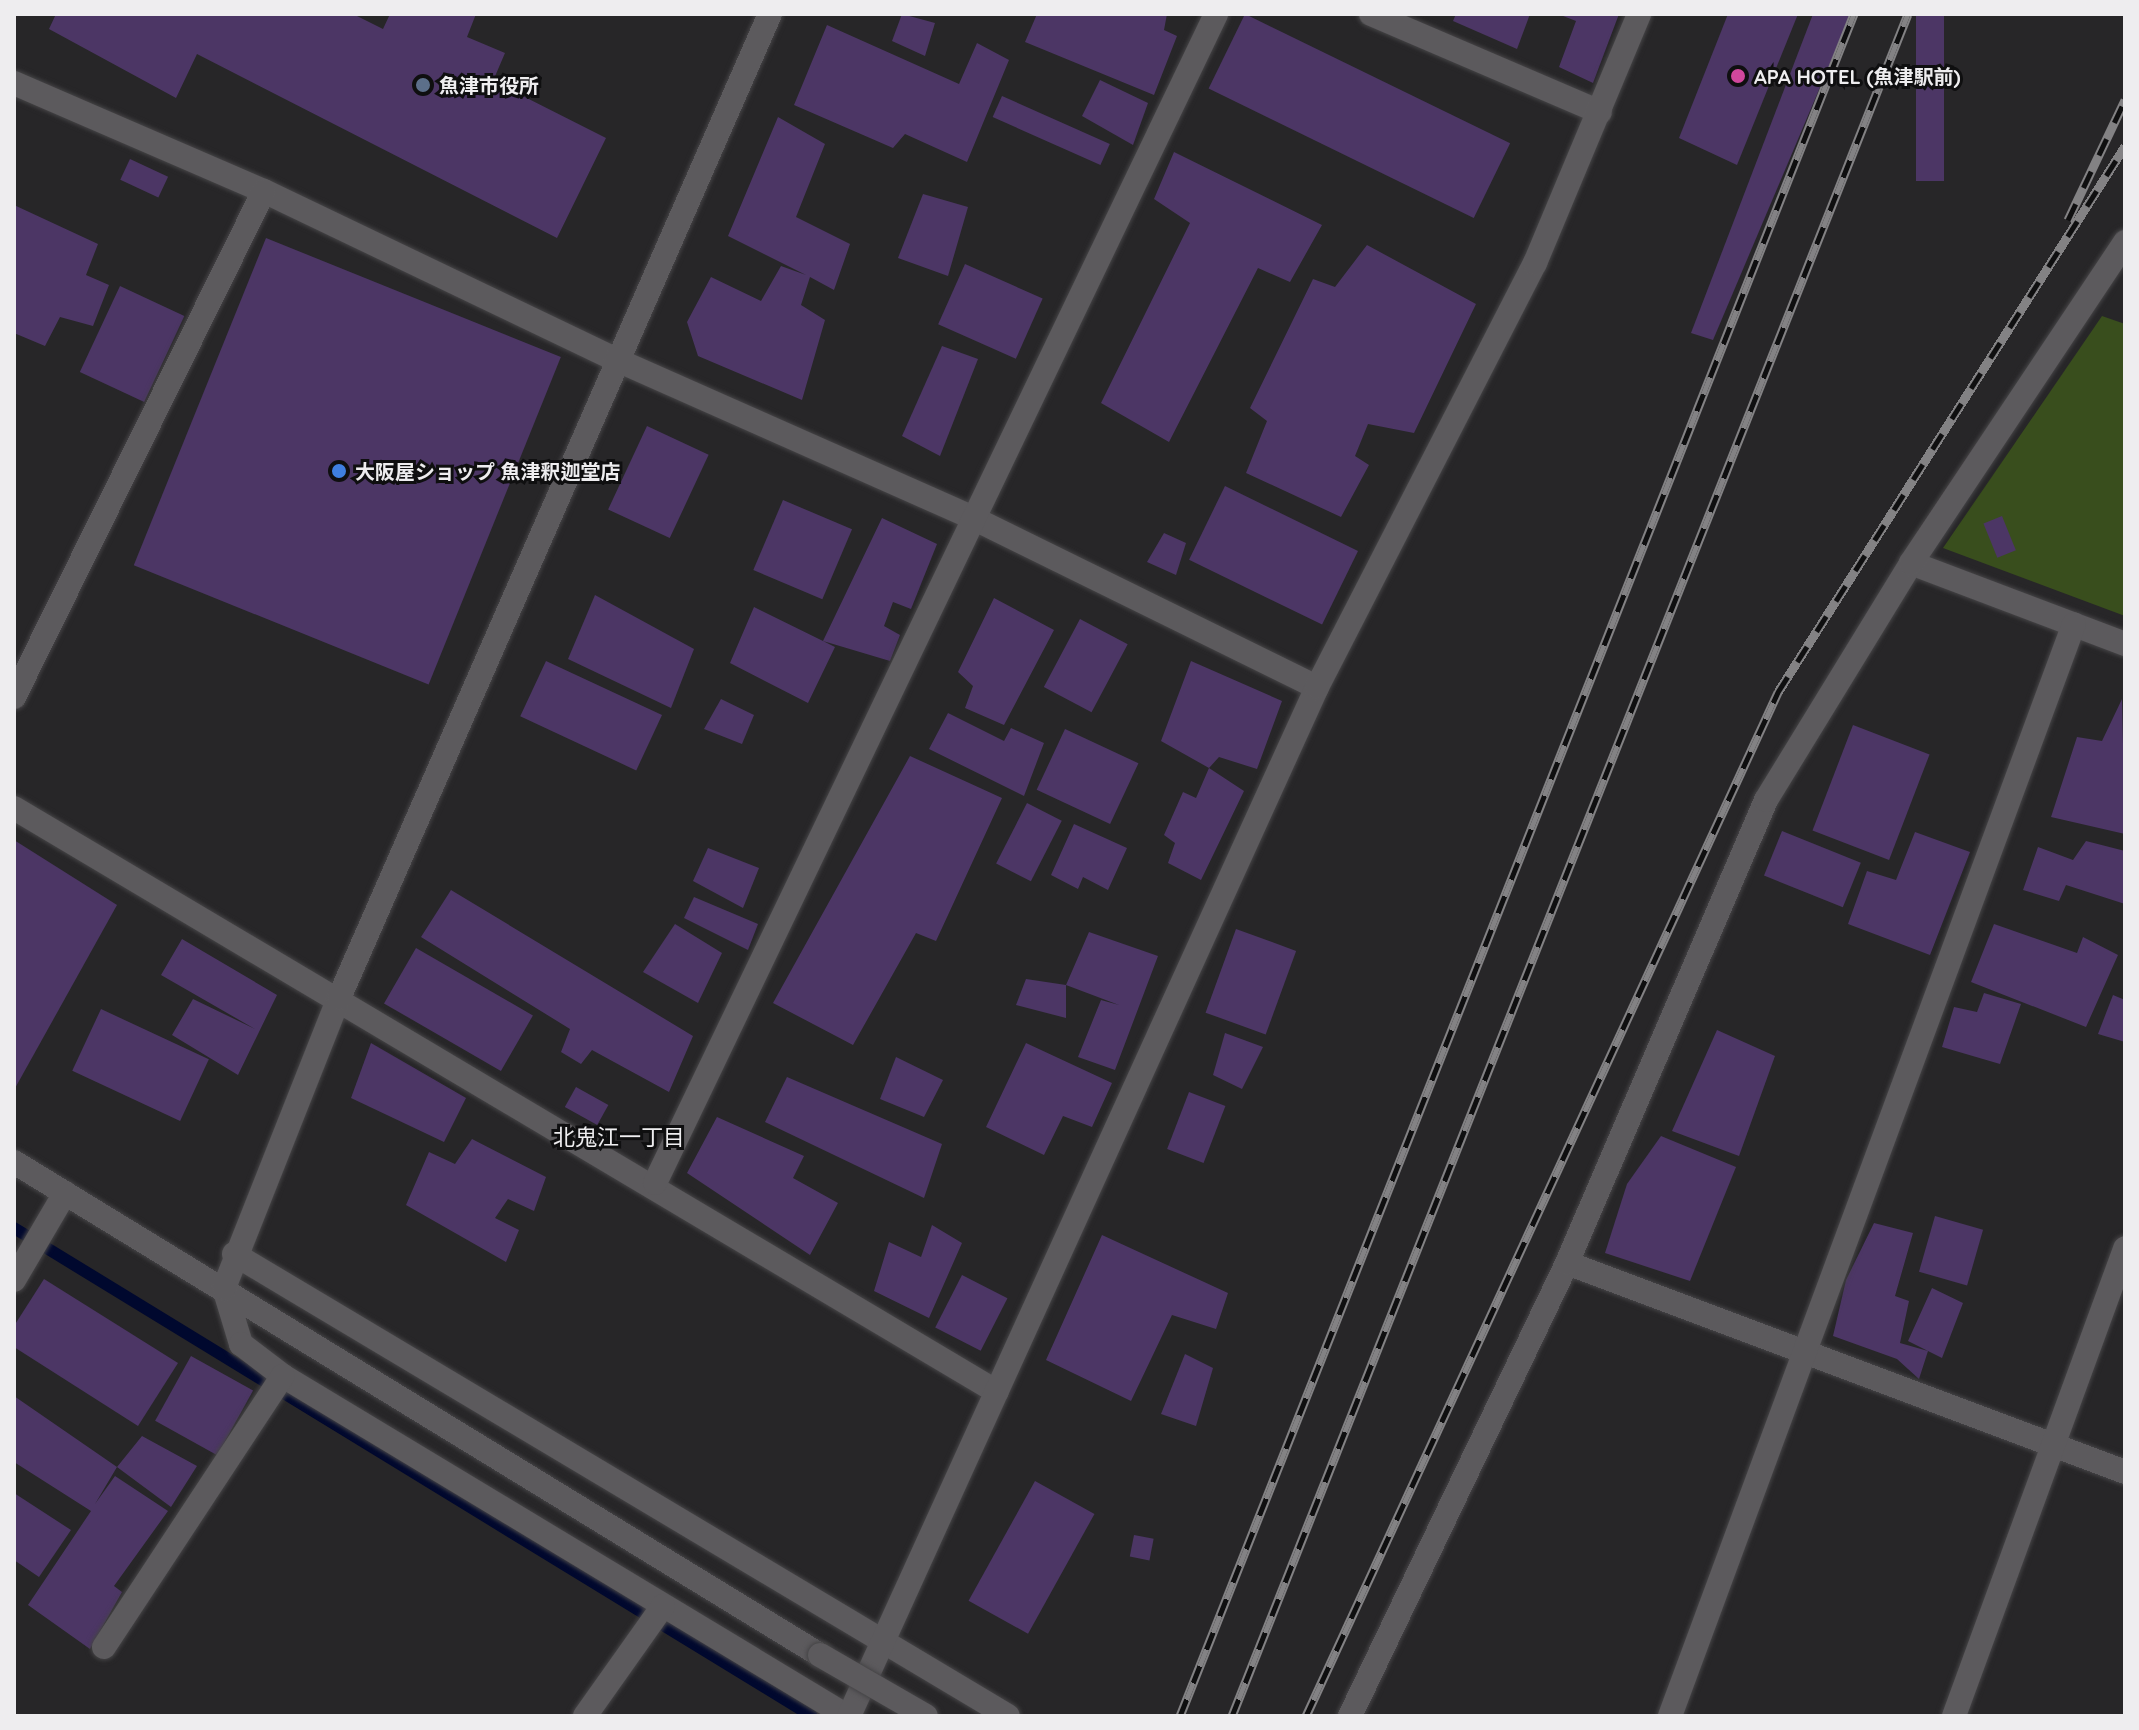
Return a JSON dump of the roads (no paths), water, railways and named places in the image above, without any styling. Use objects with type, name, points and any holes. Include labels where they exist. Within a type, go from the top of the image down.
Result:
[{"type":"street","points":[[770,14],[339,998],[234,1254],[224,1288],[241,1344],[283,1376],[848,1716],[887,1642],[1317,687],[1535,263],[1639,14]]},
{"type":"street","points":[[655,1183],[1216,14]]},
{"type":"street","points":[[1371,14],[1423,24],[1600,112]]},
{"type":"street","points":[[14,83],[264,191],[617,360],[975,519],[1317,687]]},
{"type":"street","points":[[14,697],[264,191]]},
{"type":"street","points":[[1350,1716],[1567,1263],[1766,800],[1911,563],[2125,242]]},
{"type":"street","points":[[1911,563],[2125,644]]},
{"type":"street","points":[[1670,1716],[2074,624]]},
{"type":"street","points":[[14,808],[655,1183],[997,1392]]},
{"type":"street","points":[[14,1162],[820,1655],[926,1716]]},
{"type":"street","points":[[14,1280],[65,1193]]},
{"type":"street","points":[[1954,1716],[2125,1248]]},
{"type":"street","points":[[234,1254],[1008,1716]]},
{"type":"street","points":[[1567,1263],[2125,1472]]},
{"type":"street","points":[[104,1647],[283,1376]]},
{"type":"street","points":[[585,1716],[663,1606]]},
{"type":"waterway","points":[[14,1228],[812,1716]]},
{"type":"railway","points":[[1180,1716],[1854,14]]},
{"type":"railway","points":[[1232,1716],[1908,14]]},
{"type":"railway","points":[[2068,220],[2125,100]]},
{"type":"railway","points":[[1306,1716],[1778,692],[2125,146]]},
{"type":"place","name":"APA HOTEL (魚津駅前)","points":[[1738,76]]},
{"type":"place","name":"魚津市役所","points":[[423,85]]},
{"type":"place","name":"大阪屋ショップ 魚津釈迦堂店","points":[[339,471]]},
{"type":"district","name":"北鬼江一丁目","points":[[619,1138]]}]
